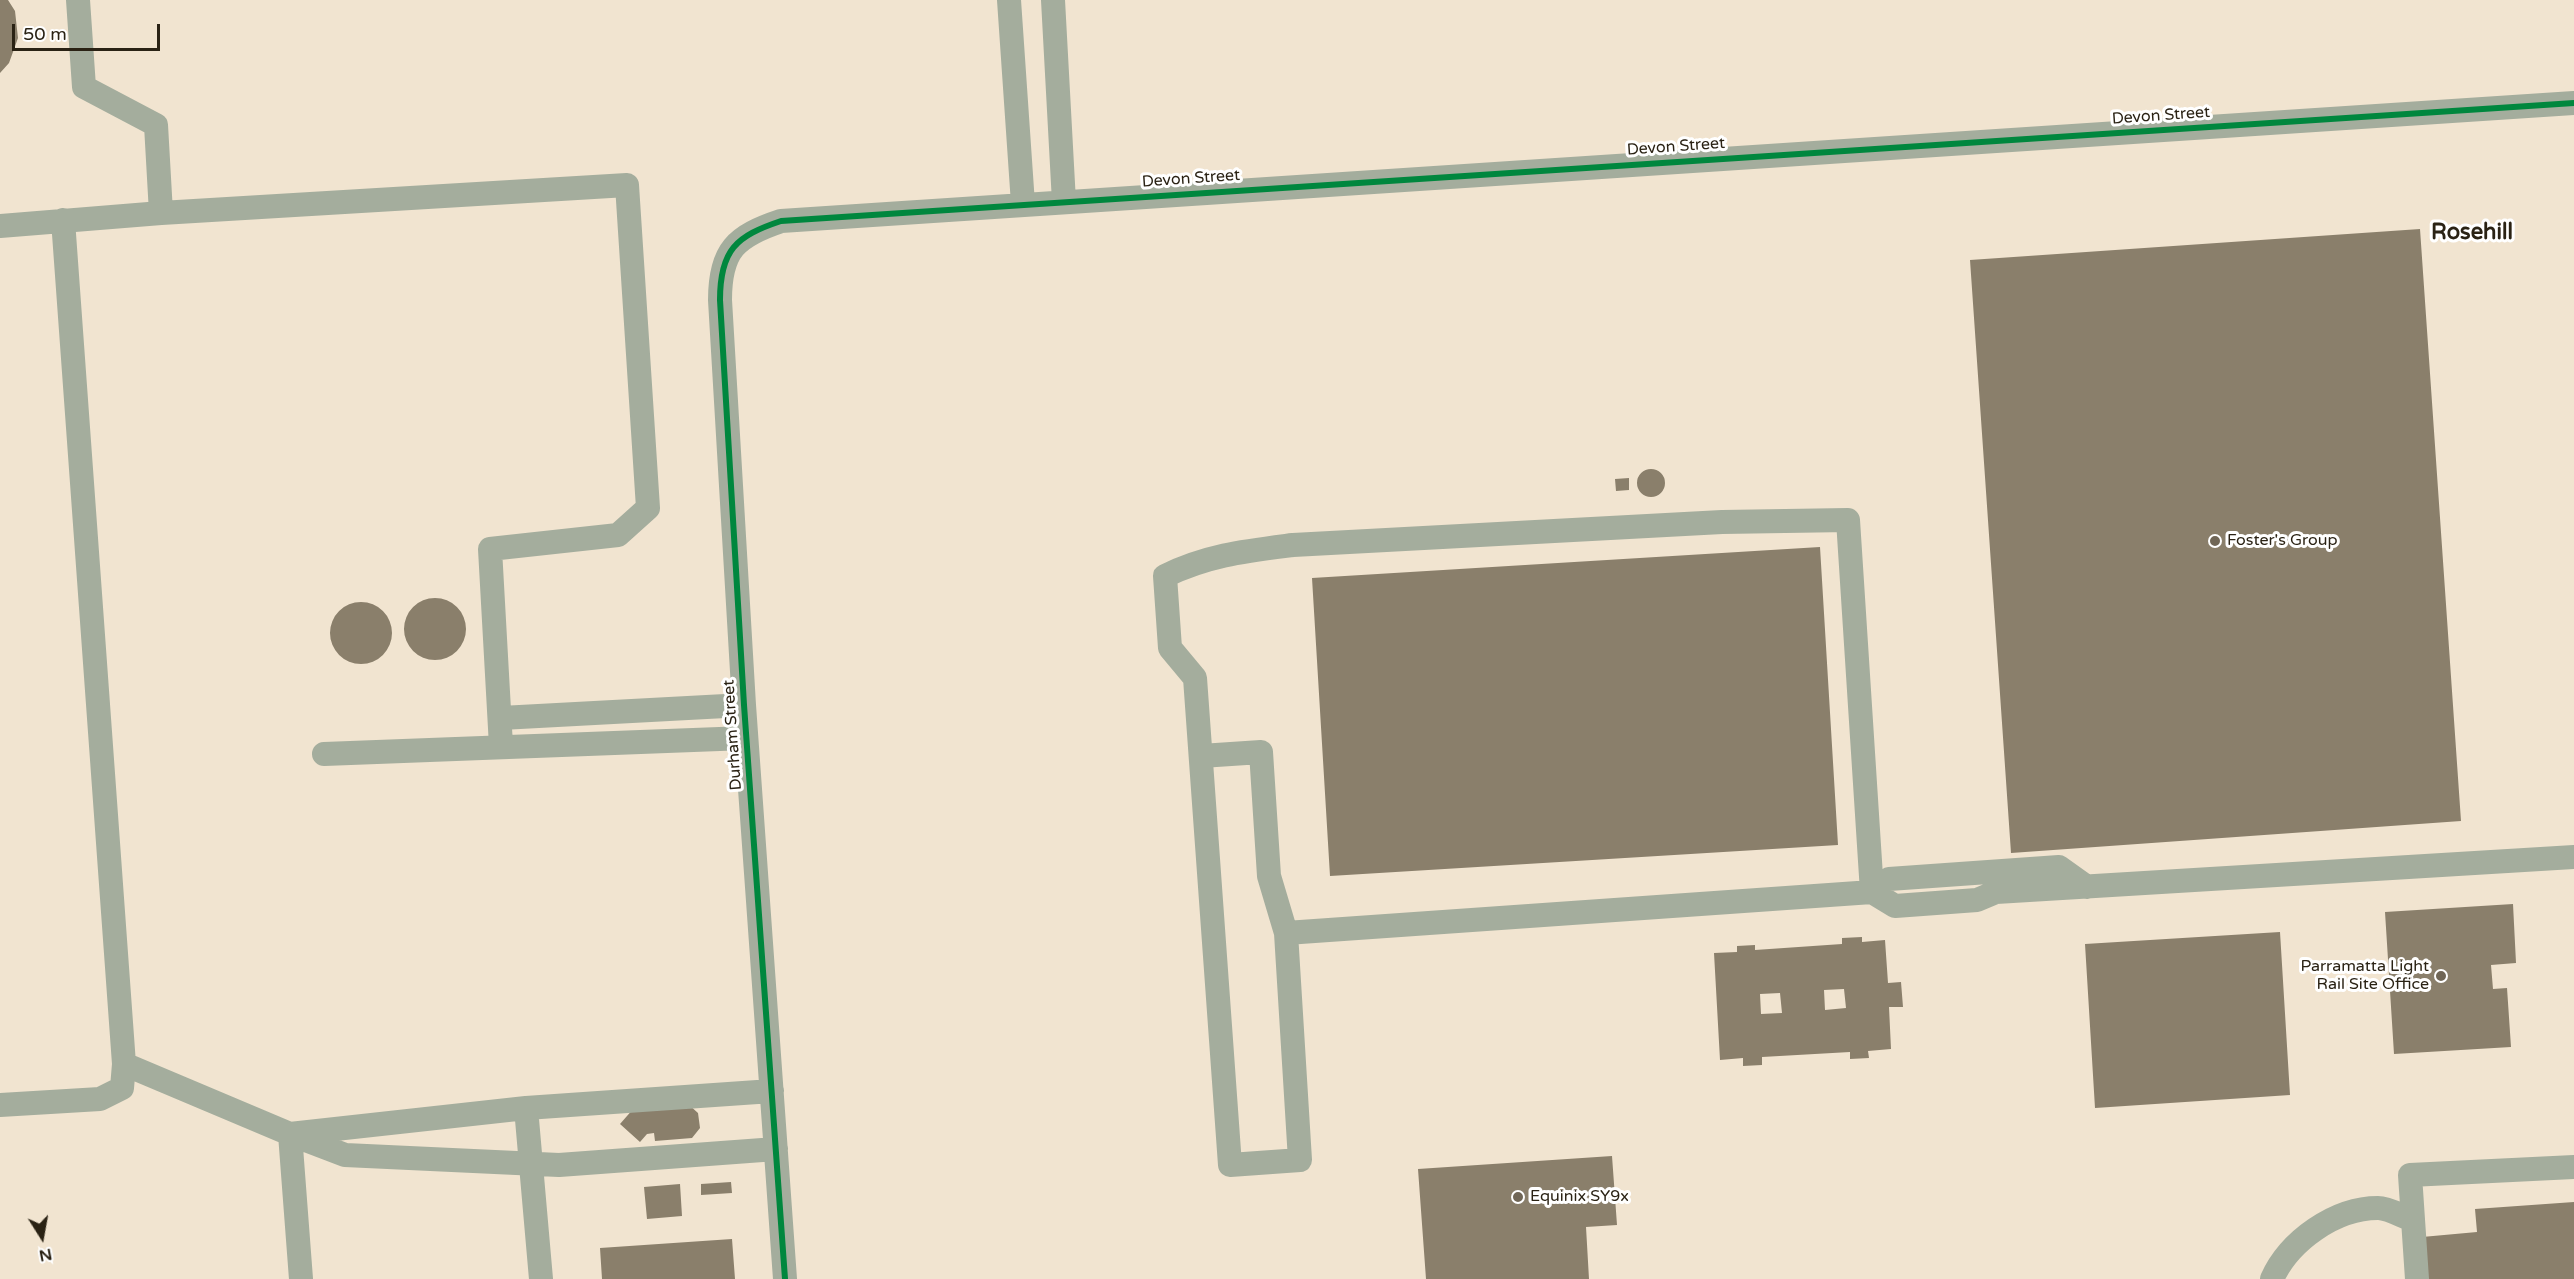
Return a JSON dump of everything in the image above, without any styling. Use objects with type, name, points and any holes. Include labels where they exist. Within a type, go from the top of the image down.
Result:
[{"type":"street","points":[[78,0],[84,87],[156,125],[161,213]]},
{"type":"street","points":[[1010,0],[1023,204]]},
{"type":"street","points":[[1053,0],[1064,201]]},
{"type":"street","name":"Devon Street","points":[[781,221],[2574,103]]},
{"type":"street","points":[[0,226],[161,213],[627,184],[648,508],[618,535],[490,549],[501,746]]},
{"type":"street","points":[[0,1105],[100,1099],[122,1088],[124,1064],[63,220]]},
{"type":"street","name":"Durham Street","points":[[781,221],[755,230],[732,248],[720,272],[746,738],[784,1279]]},
{"type":"street","points":[[1201,756],[1261,752],[1269,876],[1286,933],[1300,1160],[1230,1165],[1195,678],[1170,648],[1165,576],[1196,561],[1231,553],[1293,545],[1722,522],[1848,520],[1872,892]]},
{"type":"street","points":[[501,718],[744,705]]},
{"type":"street","points":[[324,754],[746,738]]},
{"type":"street","points":[[1872,892],[1895,906],[1977,900],[1996,892],[2574,857]]},
{"type":"street","points":[[1286,933],[1872,892],[1889,879],[2059,867],[2087,887]]},
{"type":"street","points":[[124,1064],[345,1155],[560,1165],[776,1149]]},
{"type":"street","points":[[290,1134],[526,1108],[772,1091]]},
{"type":"street","points":[[526,1108],[541,1279]]},
{"type":"street","points":[[290,1134],[301,1279]]},
{"type":"street","points":[[2417,1279],[2410,1175],[2574,1167]]},
{"type":"street","points":[[2272,1279],[2279,1263],[2302,1238],[2343,1215],[2379,1208],[2413,1221]]},
{"type":"building","points":[[0,0],[8,0],[15,11],[18,38],[9,63],[0,73]]},
{"type":"building","name":"Foster's Group","points":[[2420,229],[2461,821],[2011,853],[1970,260]]},
{"type":"building","points":[[1651,469],[1661,473],[1665,483],[1661,493],[1651,497],[1641,493],[1637,483],[1641,473]]},
{"type":"building","points":[[1629,478],[1629,490],[1616,491],[1615,479]]},
{"type":"building","points":[[1820,547],[1838,845],[1330,876],[1312,578]]},
{"type":"building","points":[[435,598],[457,607],[466,629],[457,651],[435,660],[413,651],[404,629],[413,607]]},
{"type":"building","points":[[361,602],[383,611],[392,633],[383,655],[361,664],[339,655],[330,633],[339,611]]},
{"type":"building","name":"Parramatta Light Rail Site Office","points":[[2513,904],[2516,963],[2491,965],[2493,989],[2507,988],[2511,1047],[2394,1054],[2385,912]]},
{"type":"building","points":[[2280,932],[2290,1095],[2095,1108],[2085,944]]},
{"type":"building","points":[[1862,937],[1862,942],[1885,940],[1888,983],[1901,982],[1903,1007],[1889,1007],[1891,1049],[1868,1051],[1869,1058],[1850,1059],[1850,1052],[1762,1057],[1762,1065],[1743,1066],[1743,1058],[1720,1060],[1714,953],[1737,952],[1737,946],[1755,945],[1755,950],[1842,944],[1842,938]],"holes":[[[1844,989],[1846,1008],[1825,1010],[1824,990]],[[1780,993],[1782,1013],[1761,1014],[1760,994]]]},
{"type":"building","points":[[688,1104],[698,1113],[700,1128],[692,1138],[655,1141],[654,1133],[647,1134],[640,1142],[620,1124],[634,1108]]},
{"type":"building","name":"Equinix SY9x","points":[[1612,1156],[1617,1225],[1586,1227],[1589,1279],[1426,1279],[1418,1169]]},
{"type":"building","points":[[731,1182],[732,1193],[701,1195],[701,1184]]},
{"type":"building","points":[[680,1184],[682,1216],[647,1219],[644,1187]]},
{"type":"building","points":[[2574,1202],[2574,1279],[2425,1279],[2422,1237],[2477,1232],[2475,1209]]},
{"type":"building","points":[[732,1239],[735,1279],[602,1279],[600,1248]]},
{"type":"cycle path","points":[[785,1279],[744,705],[720,300],[723,269],[727,257],[742,239],[781,221],[2574,103]]},
{"type":"place","name":"Foster's Group","points":[[2215,541]]},
{"type":"place","name":"Parramatta Light Rail Site Office","points":[[2441,976]]},
{"type":"place","name":"Equinix SY9x","points":[[1518,1197]]},
{"type":"district","name":"Rosehill","points":[[2472,233]]}]
